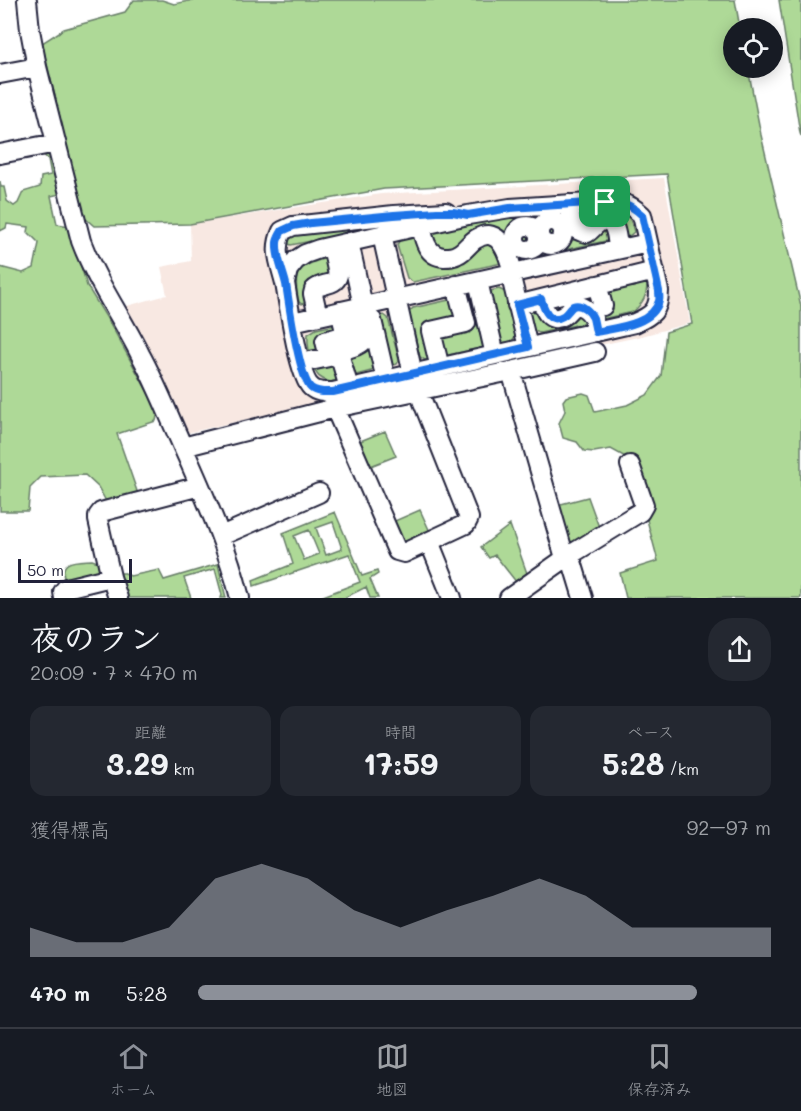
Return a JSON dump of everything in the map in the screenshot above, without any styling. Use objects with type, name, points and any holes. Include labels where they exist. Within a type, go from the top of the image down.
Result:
[{"type":"street","points":[[27,0],[37,67],[81,241],[90,265],[140,352],[183,447],[221,536],[240,598]]},
{"type":"street","points":[[0,74],[37,67]]},
{"type":"street","points":[[0,154],[56,143]]},
{"type":"street","points":[[183,447],[335,408],[416,382],[440,368],[635,323],[650,316],[659,301],[659,291],[642,215],[634,207],[623,202],[510,208],[468,215],[340,244],[305,254],[296,260],[288,270],[285,283]]},
{"type":"street","points":[[569,204],[575,229],[587,233],[597,224],[603,221],[609,222],[614,227],[618,249]]},
{"type":"street","points":[[524,207],[525,226],[518,230],[514,237],[521,249],[529,250],[536,246],[618,249],[648,243]]},
{"type":"street","points":[[468,215],[453,212],[428,213],[293,226],[282,231],[277,241],[277,252],[301,363],[306,381],[311,388],[323,393],[387,380],[416,382],[511,371],[595,351]]},
{"type":"street","points":[[421,226],[424,242],[433,253],[441,257],[460,254],[478,237],[486,235],[501,242],[506,249],[528,347]]},
{"type":"street","points":[[335,408],[397,551],[404,553],[466,524],[469,518],[416,382],[382,235]]},
{"type":"street","points":[[340,244],[364,340],[360,346],[341,353],[340,357],[349,388]]},
{"type":"street","points":[[318,316],[314,290],[320,285],[330,284],[337,279],[340,244]]},
{"type":"street","points":[[292,322],[358,311],[396,299],[511,273],[547,246]]},
{"type":"street","points":[[517,305],[655,271]]},
{"type":"street","points":[[478,280],[492,316],[495,355]]},
{"type":"street","points":[[440,368],[432,331],[466,323],[456,285]]},
{"type":"street","points":[[597,285],[603,306]]},
{"type":"street","points":[[541,299],[545,312],[548,316],[555,318],[565,315],[578,305],[584,307],[592,317],[596,332]]},
{"type":"street","points":[[358,311],[384,342],[387,380]]},
{"type":"street","points":[[301,363],[329,357],[325,341],[346,335],[358,311]]},
{"type":"street","points":[[511,371],[568,557],[583,598]]},
{"type":"street","points":[[509,598],[568,557],[640,512],[644,505],[630,465]]},
{"type":"street","points":[[118,598],[111,577],[98,516],[101,512],[200,486]]},
{"type":"street","points":[[221,536],[319,493]]},
{"type":"street","points":[[429,541],[453,598]]},
{"type":"street","points":[[64,598],[63,592],[66,588],[111,577]]},
{"type":"shaded area","points":[[664,178],[690,323],[638,337],[429,381],[279,416],[270,414],[187,433],[184,432],[123,307],[167,295],[161,267],[191,261],[190,224],[381,194]]},
{"type":"green space","points":[[134,0],[162,0],[174,4],[193,0],[735,0],[738,18],[723,18],[723,78],[750,78],[801,306],[801,598],[626,598],[620,573],[658,561],[631,460],[611,449],[584,451],[577,442],[563,438],[559,423],[565,411],[563,401],[566,397],[583,393],[589,395],[595,412],[627,405],[647,395],[661,376],[666,332],[692,324],[667,174],[384,189],[190,224],[94,226],[84,217],[42,43],[64,29],[125,12]]},
{"type":"green space","points":[[779,0],[801,0],[801,136],[783,18]]},
{"type":"green space","points":[[42,151],[50,156],[60,194],[51,196],[57,224],[69,226],[87,286],[158,411],[156,421],[117,434],[139,497],[107,503],[98,487],[85,475],[41,477],[30,488],[28,511],[0,511],[0,267],[23,273],[34,268],[39,243],[28,232],[29,227],[7,224],[6,228],[0,231],[0,181],[7,201],[14,206],[23,192],[40,187],[41,177],[51,175],[48,159],[41,153]]},
{"type":"green space","points":[[619,212],[626,215],[631,222],[634,232],[629,236],[413,282],[407,278],[397,245],[401,238],[519,215]]},
{"type":"green space","points":[[360,228],[361,231],[289,244],[289,240],[295,235]]},
{"type":"green space","points":[[327,258],[330,275],[311,282],[307,302],[302,304],[299,302],[296,284],[299,272],[309,264]]},
{"type":"green space","points":[[641,280],[647,283],[645,296],[633,312],[540,333],[534,331],[528,311]]},
{"type":"green space","points":[[499,289],[505,292],[516,335],[512,341],[425,360],[420,357],[409,312],[413,308]]},
{"type":"green space","points":[[384,315],[388,318],[399,360],[397,364],[330,382],[318,376],[311,360],[308,334],[316,329]]},
{"type":"green space","points":[[385,431],[396,456],[368,467],[358,442]]},
{"type":"green space","points":[[588,497],[600,530],[575,547],[568,545],[557,505]]},
{"type":"green space","points":[[420,510],[431,534],[404,547],[390,523]]},
{"type":"green space","points":[[335,512],[362,576],[377,571],[378,574],[370,579],[378,598],[370,598],[366,587],[344,598],[318,598],[360,582],[349,554],[254,586],[253,580],[293,564],[283,533]],"holes":[[[333,522],[342,549],[326,555],[316,528]],[[309,530],[319,554],[304,560],[294,536]]]},
{"type":"green space","points":[[510,525],[529,579],[517,583],[495,555],[489,558],[481,547]]},
{"type":"green space","points":[[74,561],[98,562],[102,575],[65,582],[63,574],[66,565]]},
{"type":"green space","points":[[218,564],[226,598],[221,598],[215,569],[184,578],[191,598],[123,598],[117,579],[119,573],[130,576],[159,570],[164,580]]},
{"type":"route","points":[[605,202],[623,202],[634,207],[642,215],[659,291],[659,301],[650,316],[635,323],[596,332],[592,317],[584,307],[578,305],[560,318],[555,318],[548,316],[545,312],[541,299],[517,305],[528,347],[333,392],[323,393],[311,388],[306,381],[277,252],[277,241],[282,231],[293,226],[311,223],[394,215],[453,212],[468,215],[510,208],[605,202]]}]
